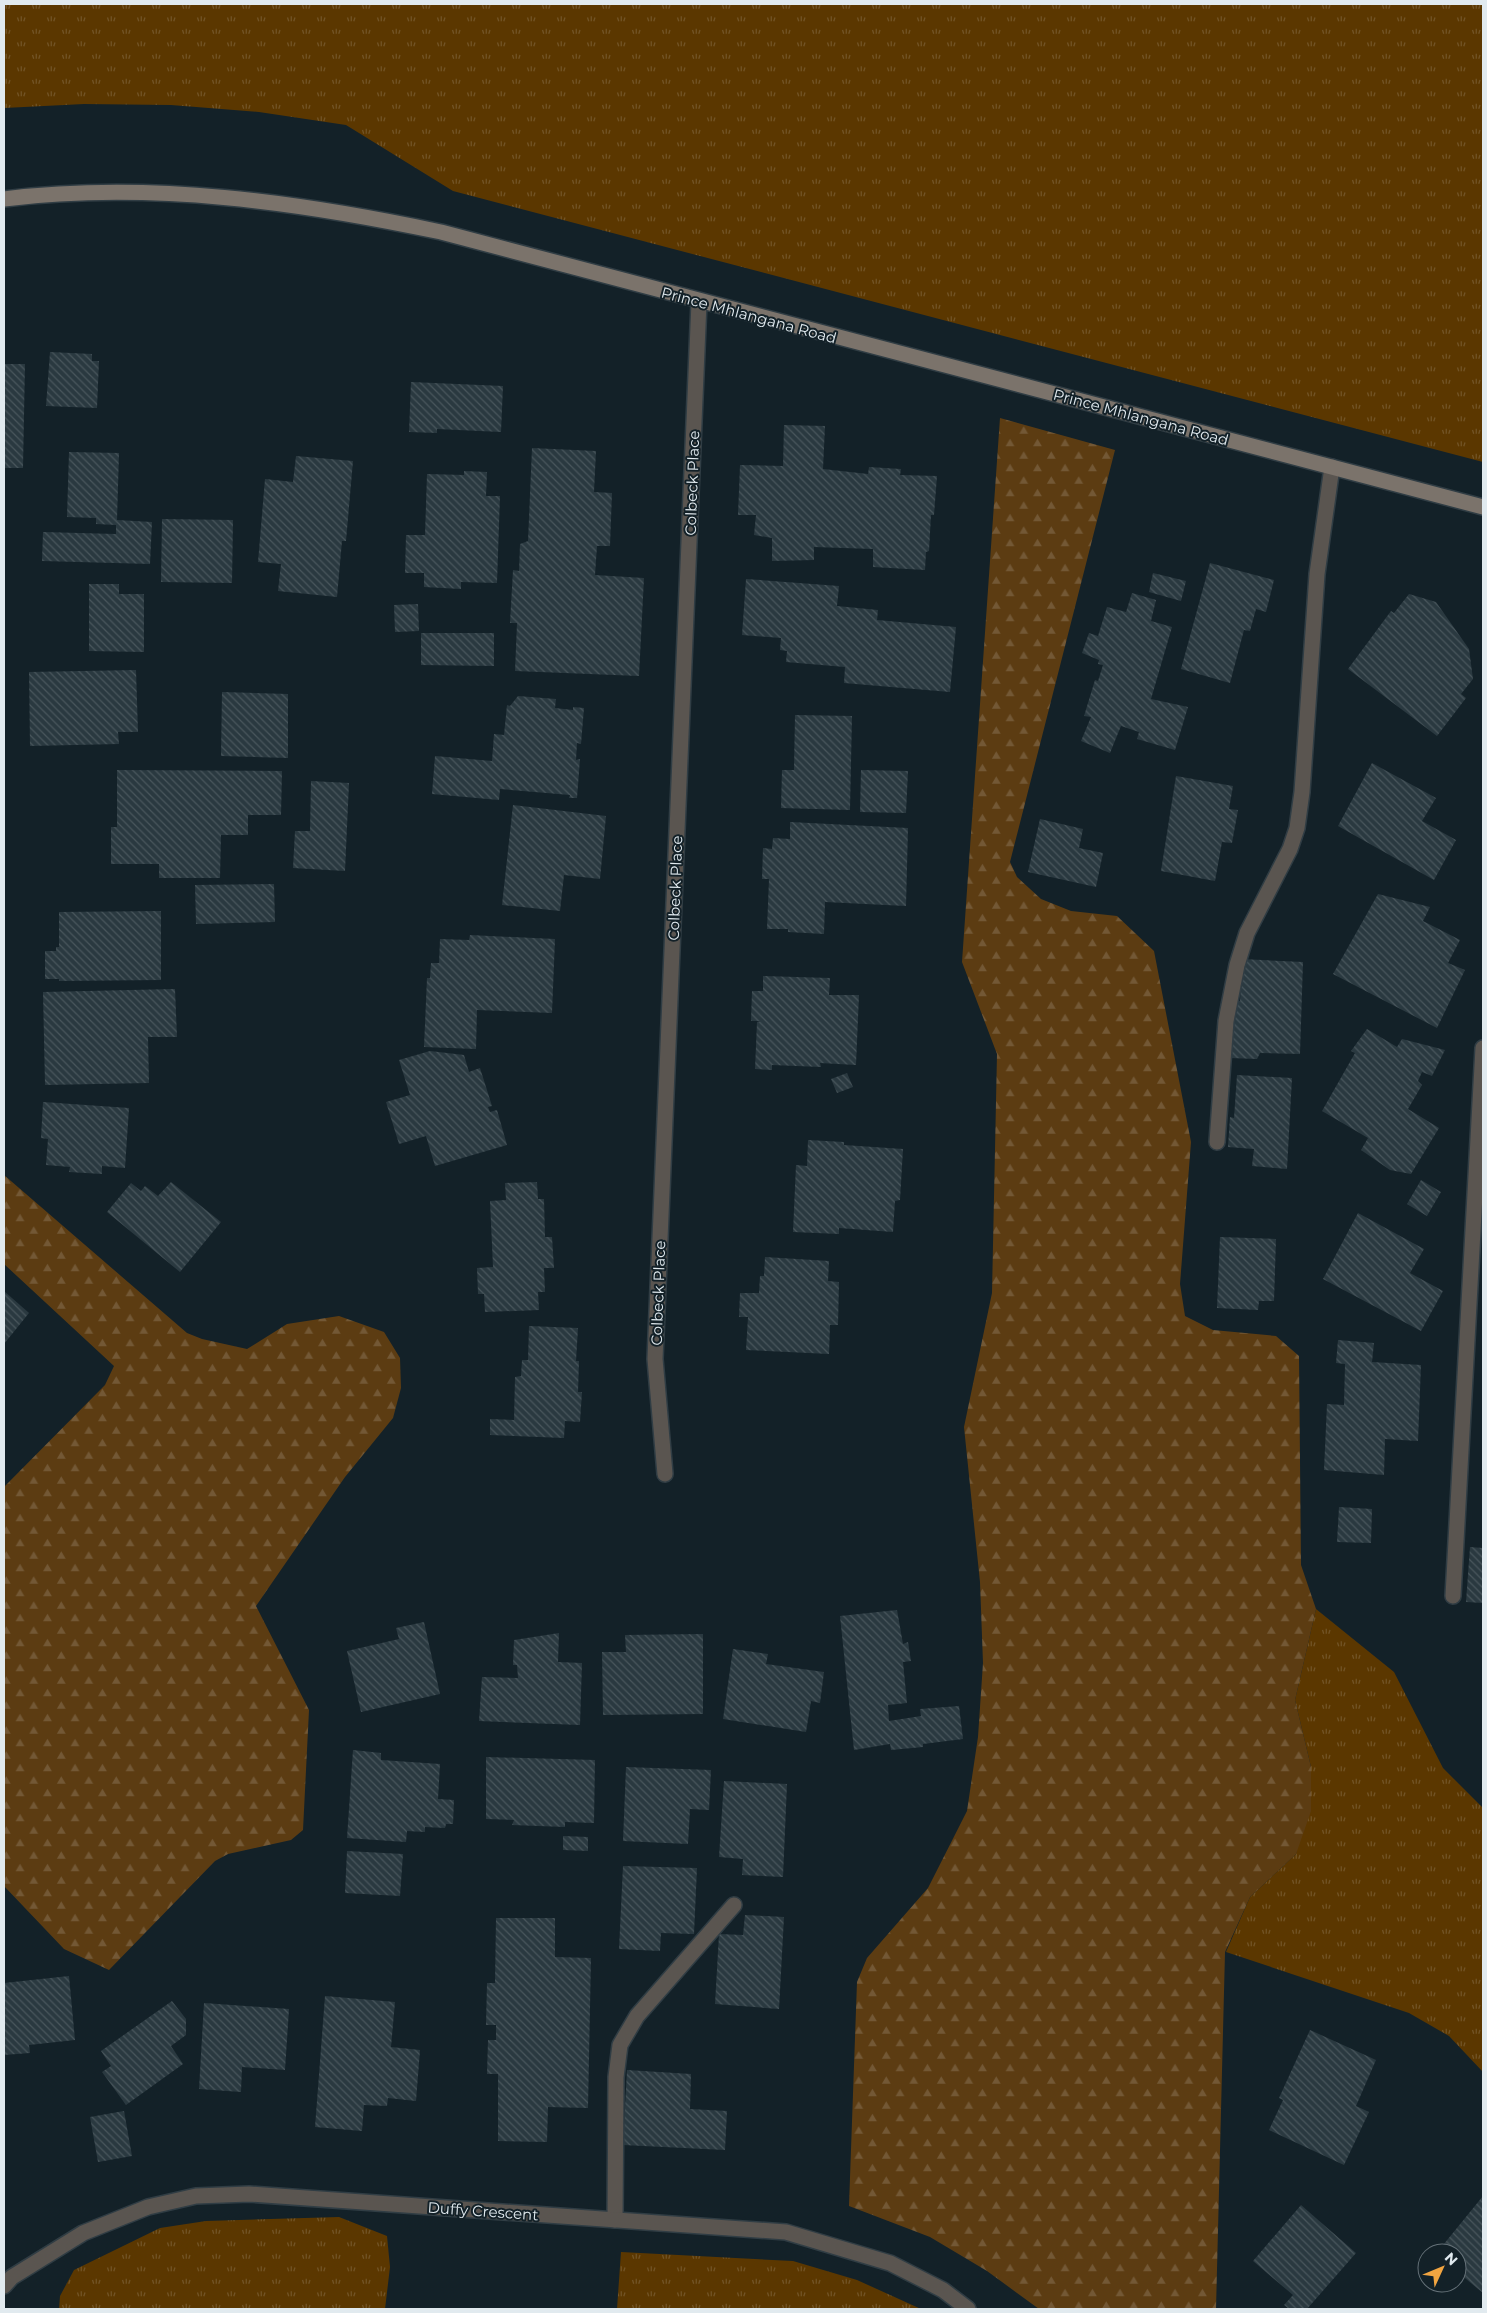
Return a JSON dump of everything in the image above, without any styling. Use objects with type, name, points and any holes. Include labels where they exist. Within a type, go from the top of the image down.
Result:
[{"type":"street","name":"Prince Mhlangana Road","points":[[4,199],[95,193],[183,195],[270,202],[356,214],[442,232],[700,302],[1483,508]]},
{"type":"street","name":"Colbeck Place","points":[[665,1474],[655,1359],[700,302]]},
{"type":"street","points":[[1217,1142],[1226,1021],[1236,965],[1247,933],[1290,849],[1297,828],[1302,792],[1317,574],[1332,468]]},
{"type":"street","points":[[1452,1596],[1483,1048]]},
{"type":"street","points":[[615,2220],[616,2078],[620,2045],[637,2016],[734,1905]]},
{"type":"street","name":"Duffy Crescent","points":[[4,2286],[12,2277],[84,2233],[148,2207],[196,2196],[249,2194],[786,2232],[890,2262],[943,2290],[968,2309]]},
{"type":"green space","points":[[4,4],[1483,4],[1483,462],[453,191],[346,125],[259,112],[171,105],[84,104],[4,108]]},
{"type":"green space","points":[[1000,418],[1115,450],[1010,862],[1017,877],[1041,899],[1071,911],[1117,916],[1154,951],[1191,1142],[1180,1284],[1185,1316],[1213,1330],[1276,1336],[1299,1356],[1301,1565],[1316,1609],[1295,1700],[1311,1767],[1311,1811],[1296,1854],[1250,1897],[1225,1952],[1216,2309],[1039,2309],[987,2271],[930,2237],[849,2206],[857,1982],[867,1958],[928,1888],[967,1811],[978,1737],[983,1663],[980,1582],[964,1427],[992,1293],[997,1054],[962,962]]},
{"type":"green space","points":[[4,1175],[187,1333],[202,1339],[247,1349],[287,1324],[339,1316],[384,1332],[400,1358],[401,1388],[393,1418],[345,1477],[256,1606],[309,1710],[303,1830],[291,1840],[228,1854],[215,1861],[109,1970],[64,1949],[4,1886],[4,1487],[105,1385],[114,1366],[4,1264]]},
{"type":"green space","points":[[1316,1609],[1394,1672],[1443,1768],[1483,1808],[1483,2072],[1449,2036],[1409,2013],[1226,1952],[1250,1897],[1296,1854],[1311,1767],[1295,1700]]},
{"type":"green space","points":[[339,2217],[387,2236],[390,2267],[385,2309],[59,2309],[60,2296],[74,2270],[160,2228],[206,2221]]},
{"type":"green space","points":[[621,2252],[793,2261],[857,2280],[921,2309],[617,2309]]},
{"type":"building","points":[[50,352],[92,354],[92,361],[99,361],[97,408],[46,406]]},
{"type":"building","points":[[4,364],[25,364],[23,468],[4,468]]},
{"type":"building","points":[[411,382],[503,386],[501,432],[437,429],[437,433],[409,432]]},
{"type":"building","points":[[784,425],[825,426],[823,469],[868,474],[869,467],[901,469],[900,475],[937,476],[934,515],[931,515],[929,551],[926,552],[925,570],[873,567],[873,549],[814,547],[814,560],[772,561],[772,538],[754,535],[756,515],[738,515],[740,465],[783,466]]},
{"type":"building","points":[[532,448],[596,451],[594,492],[612,493],[610,546],[597,546],[595,575],[644,578],[639,676],[515,671],[517,623],[510,623],[513,570],[519,571],[520,544],[528,541]]},
{"type":"building","points":[[69,452],[119,453],[117,520],[152,522],[150,564],[42,561],[43,532],[116,534],[116,525],[96,524],[96,518],[67,517]]},
{"type":"building","points":[[296,456],[353,461],[346,541],[342,541],[337,597],[278,591],[281,564],[258,562],[265,479],[293,482]]},
{"type":"building","points":[[464,471],[487,472],[486,496],[500,496],[497,583],[461,582],[461,589],[424,587],[424,573],[405,573],[406,535],[425,535],[427,474],[464,475]]},
{"type":"building","points":[[162,519],[233,520],[232,583],[161,582]]},
{"type":"building","points":[[1210,563],[1274,580],[1266,612],[1256,609],[1250,631],[1244,630],[1230,683],[1181,669]]},
{"type":"building","points":[[1153,573],[1186,581],[1181,601],[1149,592]]},
{"type":"building","points":[[746,579],[839,586],[837,606],[878,610],[877,620],[956,627],[950,692],[844,683],[845,667],[786,662],[787,651],[780,650],[781,638],[742,635]]},
{"type":"building","points":[[89,584],[119,584],[119,594],[144,594],[144,652],[89,651]]},
{"type":"building","points":[[1132,593],[1156,600],[1151,621],[1172,627],[1151,699],[1188,707],[1175,750],[1137,739],[1139,732],[1121,726],[1110,753],[1081,741],[1091,717],[1084,716],[1095,680],[1098,681],[1103,665],[1098,664],[1099,660],[1082,653],[1089,633],[1098,636],[1107,607],[1126,612]]},
{"type":"building","points":[[1409,594],[1436,602],[1469,649],[1473,679],[1461,694],[1466,698],[1437,736],[1348,669],[1391,611],[1394,613]]},
{"type":"building","points":[[418,604],[419,631],[395,632],[394,605]]},
{"type":"building","points":[[421,633],[494,633],[494,666],[421,665]]},
{"type":"building","points":[[136,670],[138,732],[118,732],[119,744],[30,746],[29,672]]},
{"type":"building","points":[[222,692],[288,694],[288,758],[221,756]]},
{"type":"building","points":[[518,696],[556,699],[555,708],[573,710],[573,707],[584,708],[581,744],[577,743],[576,760],[580,759],[577,798],[569,798],[570,795],[500,789],[499,800],[432,794],[435,756],[492,761],[494,734],[504,735],[507,705],[510,706]]},
{"type":"building","points":[[795,715],[852,716],[850,810],[781,808],[782,770],[794,770]]},
{"type":"building","points":[[1372,763],[1436,798],[1422,821],[1456,840],[1434,880],[1338,826]]},
{"type":"building","points":[[117,770],[282,771],[281,815],[248,815],[248,835],[221,835],[220,878],[159,878],[159,864],[111,864],[111,827],[117,827]]},
{"type":"building","points":[[861,770],[908,771],[906,813],[860,812]]},
{"type":"building","points":[[1176,776],[1233,786],[1229,809],[1238,810],[1232,843],[1222,842],[1215,881],[1161,871]]},
{"type":"building","points":[[311,781],[349,783],[345,871],[293,868],[295,831],[310,831]]},
{"type":"building","points":[[513,805],[606,816],[600,879],[564,875],[560,911],[502,905]]},
{"type":"building","points":[[1040,819],[1083,829],[1079,848],[1103,853],[1096,887],[1028,872]]},
{"type":"building","points":[[790,822],[908,828],[906,906],[825,902],[824,934],[788,932],[788,929],[767,929],[769,879],[762,879],[763,848],[772,849],[773,838],[790,839]]},
{"type":"building","points":[[274,884],[275,922],[196,924],[195,885]]},
{"type":"building","points":[[1378,894],[1430,907],[1423,921],[1460,940],[1448,963],[1465,970],[1437,1028],[1333,974]]},
{"type":"building","points":[[161,911],[161,980],[59,981],[59,979],[45,979],[45,951],[56,951],[56,947],[59,947],[59,912]]},
{"type":"building","points":[[470,935],[555,939],[552,1013],[477,1010],[476,1049],[424,1047],[427,978],[430,978],[431,963],[439,963],[440,939],[469,940]]},
{"type":"building","points":[[1242,959],[1303,962],[1300,1054],[1260,1053],[1257,1059],[1230,1058],[1232,1001],[1240,1001]]},
{"type":"building","points":[[763,976],[830,978],[829,995],[859,995],[856,1065],[820,1063],[821,1067],[772,1065],[772,1070],[755,1069],[757,1022],[761,1021],[751,1021],[752,991],[763,991]]},
{"type":"building","points":[[175,989],[177,1037],[148,1037],[149,1083],[45,1085],[43,992]]},
{"type":"building","points":[[1367,1029],[1397,1047],[1402,1039],[1445,1050],[1432,1076],[1422,1072],[1418,1081],[1422,1085],[1408,1109],[1439,1128],[1411,1174],[1390,1170],[1361,1150],[1368,1138],[1322,1111],[1355,1053],[1351,1051]]},
{"type":"building","points":[[430,1051],[464,1055],[469,1072],[480,1068],[492,1106],[488,1107],[490,1112],[497,1110],[507,1145],[435,1166],[426,1136],[399,1144],[386,1102],[410,1095],[399,1060]]},
{"type":"building","points":[[847,1073],[853,1087],[837,1093],[831,1079]]},
{"type":"building","points":[[1237,1075],[1292,1078],[1287,1169],[1252,1166],[1254,1149],[1228,1147],[1230,1117],[1234,1118]]},
{"type":"building","points":[[43,1102],[129,1108],[125,1168],[102,1166],[102,1174],[69,1172],[70,1167],[46,1165],[48,1139],[41,1138]]},
{"type":"building","points":[[808,1140],[844,1142],[844,1145],[903,1149],[900,1200],[895,1201],[893,1232],[839,1228],[839,1234],[793,1232],[796,1165],[807,1166]]},
{"type":"building","points":[[1421,1180],[1441,1192],[1427,1216],[1407,1204]]},
{"type":"building","points":[[171,1182],[221,1222],[180,1272],[107,1212],[131,1183],[141,1191],[145,1186],[158,1196]]},
{"type":"building","points":[[537,1182],[538,1199],[544,1199],[545,1237],[552,1237],[554,1268],[544,1268],[545,1292],[538,1292],[539,1310],[485,1312],[484,1294],[478,1294],[477,1268],[493,1267],[490,1201],[506,1200],[505,1183]]},
{"type":"building","points":[[1358,1213],[1424,1249],[1410,1273],[1443,1291],[1421,1331],[1323,1279]]},
{"type":"building","points":[[1220,1237],[1276,1239],[1274,1301],[1259,1301],[1258,1310],[1217,1308]]},
{"type":"building","points":[[765,1257],[829,1261],[828,1281],[839,1282],[838,1325],[830,1325],[829,1354],[746,1350],[748,1317],[739,1317],[740,1293],[759,1293],[760,1276],[764,1276]]},
{"type":"building","points":[[4,1291],[29,1313],[4,1344]]},
{"type":"building","points":[[529,1326],[578,1328],[576,1361],[579,1361],[578,1392],[582,1392],[580,1422],[565,1421],[564,1438],[490,1435],[490,1419],[514,1420],[515,1377],[521,1376],[522,1360],[528,1360]]},
{"type":"building","points":[[1338,1340],[1374,1343],[1372,1362],[1421,1365],[1418,1441],[1385,1439],[1384,1475],[1324,1470],[1327,1404],[1344,1405],[1345,1364],[1336,1363]]},
{"type":"building","points":[[1339,1507],[1372,1509],[1371,1543],[1337,1542]]},
{"type":"building","points":[[1470,1547],[1483,1548],[1483,1603],[1466,1602]]},
{"type":"building","points":[[897,1610],[903,1644],[908,1642],[911,1661],[903,1662],[907,1703],[888,1705],[889,1721],[921,1716],[920,1709],[959,1706],[963,1739],[923,1744],[923,1747],[891,1750],[890,1744],[854,1750],[840,1616]]},
{"type":"building","points":[[424,1622],[440,1694],[361,1712],[347,1651],[399,1639],[396,1628]]},
{"type":"building","points":[[559,1633],[558,1662],[582,1663],[580,1725],[479,1721],[482,1677],[518,1678],[517,1665],[513,1665],[514,1640]]},
{"type":"building","points":[[703,1634],[703,1714],[603,1715],[602,1652],[626,1652],[625,1635]]},
{"type":"building","points":[[733,1649],[768,1654],[766,1664],[824,1672],[820,1703],[811,1701],[806,1732],[723,1719]]},
{"type":"building","points":[[353,1750],[381,1753],[381,1760],[440,1764],[438,1799],[454,1800],[453,1824],[446,1824],[445,1828],[425,1827],[425,1832],[407,1831],[406,1842],[347,1838]]},
{"type":"building","points":[[486,1757],[595,1760],[594,1823],[565,1822],[565,1827],[512,1825],[514,1820],[486,1819]]},
{"type":"building","points":[[626,1767],[711,1770],[709,1810],[690,1809],[688,1844],[623,1841]]},
{"type":"building","points":[[724,1781],[787,1784],[783,1877],[742,1875],[743,1859],[719,1857]]},
{"type":"building","points":[[563,1836],[588,1837],[588,1851],[563,1850]]},
{"type":"building","points":[[347,1851],[403,1854],[400,1896],[345,1893]]},
{"type":"building","points":[[623,1866],[697,1868],[694,1934],[661,1933],[660,1951],[619,1949]]},
{"type":"building","points":[[745,1915],[784,1917],[779,2009],[715,2004],[719,1934],[743,1935]]},
{"type":"building","points":[[496,1918],[555,1918],[555,1957],[591,1958],[588,2108],[548,2107],[547,2142],[498,2141],[498,2074],[487,2074],[488,2040],[496,2040],[496,2025],[486,2025],[487,1983],[495,1983]]},
{"type":"building","points":[[69,1976],[75,2040],[29,2045],[30,2053],[4,2055],[4,1983]]},
{"type":"building","points":[[325,1996],[395,2002],[391,2047],[420,2050],[416,2101],[388,2098],[387,2106],[364,2105],[362,2131],[315,2127]]},
{"type":"building","points":[[172,2001],[186,2019],[186,2035],[171,2046],[183,2064],[126,2105],[102,2072],[111,2066],[101,2051]]},
{"type":"building","points":[[204,2003],[289,2009],[285,2070],[242,2067],[241,2092],[199,2089]]},
{"type":"building","points":[[1310,2030],[1376,2060],[1356,2106],[1369,2112],[1344,2165],[1269,2130],[1283,2100],[1279,2098]]},
{"type":"building","points":[[627,2070],[691,2074],[690,2109],[727,2111],[725,2150],[623,2145]]},
{"type":"building","points":[[124,2111],[132,2156],[98,2162],[90,2117]]},
{"type":"building","points":[[1483,2196],[1483,2293],[1467,2280],[1467,2243],[1445,2243]]},
{"type":"building","points":[[1301,2205],[1356,2253],[1307,2309],[1289,2309],[1284,2305],[1293,2295],[1253,2261]]}]
